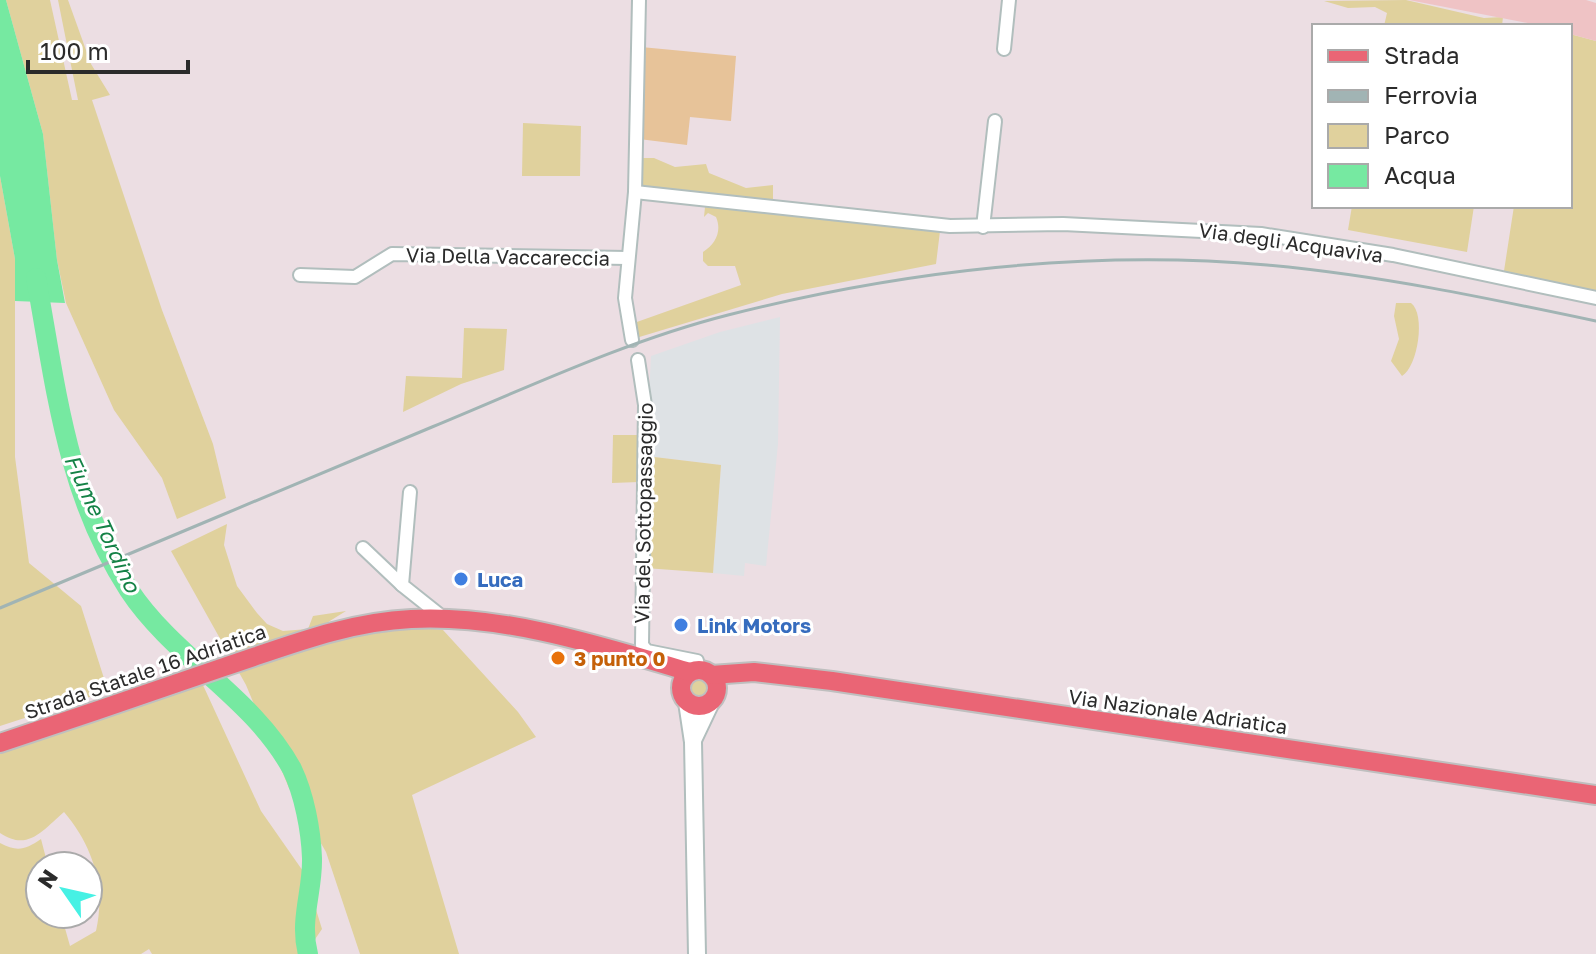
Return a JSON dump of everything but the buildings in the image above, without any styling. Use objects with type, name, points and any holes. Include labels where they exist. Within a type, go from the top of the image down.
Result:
[{"type":"main road","name":"Via Nazionale Adriatica","points":[[305,640],[363,623],[439,619],[521,629],[700,672],[754,672],[1596,795]]},
{"type":"main road","name":"Strada Statale 16 Adriatica","points":[[0,743],[305,640]]},
{"type":"main road","points":[[643,658],[685,699],[697,706],[754,672]]},
{"type":"main road","points":[[693,742],[714,698],[716,685],[700,672],[681,683],[693,742],[697,954]]},
{"type":"street","points":[[632,340],[625,298],[635,192],[639,0]]},
{"type":"street","points":[[1004,49],[1009,0]]},
{"type":"street","points":[[983,227],[995,121]]},
{"type":"street","name":"Via degli Acquaviva","points":[[635,192],[950,226],[1063,224],[1261,234],[1393,255],[1596,298]]},
{"type":"street","name":"Via Della Vaccareccia","points":[[300,275],[355,277],[392,254],[627,258]]},
{"type":"street","name":"Via del Sottopassaggio","points":[[638,360],[645,405],[642,645],[647,651],[697,661],[700,672]]},
{"type":"street","points":[[402,585],[410,492]]},
{"type":"street","points":[[363,548],[439,619]]},
{"type":"shaded area","points":[[641,47],[736,56],[731,121],[690,117],[687,145],[639,139]]},
{"type":"shaded area","points":[[780,317],[778,444],[766,566],[745,563],[744,576],[713,573],[721,465],[646,456],[651,356],[720,332]]},
{"type":"green space","points":[[6,0],[50,0],[72,100],[78,100],[58,0],[68,0],[91,64],[110,95],[92,100],[162,310],[213,444],[226,498],[177,519],[162,478],[114,410],[66,303],[57,260],[43,134]]},
{"type":"green space","points":[[1406,0],[1484,18],[1503,17],[1502,24],[1384,24],[1387,13],[1375,7],[1348,8],[1324,1]]},
{"type":"green space","points":[[1572,35],[1596,41],[1596,293],[1504,271],[1514,208],[1572,208]]},
{"type":"green space","points":[[523,123],[581,126],[580,176],[522,176]]},
{"type":"green space","points":[[640,158],[654,158],[675,167],[706,164],[709,173],[746,188],[773,185],[773,203],[640,189]]},
{"type":"green space","points":[[0,176],[15,259],[15,457],[29,563],[81,606],[108,691],[0,726]]},
{"type":"green space","points":[[705,207],[940,231],[936,264],[782,294],[636,338],[634,323],[741,285],[735,266],[708,266],[703,261],[703,252],[718,232],[716,217],[708,213],[704,217]]},
{"type":"green space","points":[[1352,208],[1474,208],[1467,252],[1348,230]]},
{"type":"green space","points":[[1396,303],[1411,303],[1416,309],[1419,329],[1416,352],[1408,371],[1402,376],[1391,361],[1399,339],[1394,316]]},
{"type":"green space","points":[[464,328],[507,329],[504,370],[461,384],[403,412],[406,376],[462,378]]},
{"type":"green space","points":[[613,435],[640,435],[639,482],[612,483]]},
{"type":"green space","points":[[646,456],[721,465],[713,573],[645,568]]},
{"type":"green space","points":[[227,524],[224,545],[237,586],[267,624],[283,631],[308,629],[313,616],[346,611],[325,624],[302,632],[308,649],[374,632],[443,630],[518,712],[536,737],[412,795],[459,954],[360,954],[326,852],[289,788],[246,685],[171,551]]},
{"type":"green space","points":[[699,674],[709,678],[713,688],[709,698],[699,702],[689,698],[685,688],[689,678]]},
{"type":"green space","points":[[202,683],[261,811],[305,874],[322,929],[305,954],[152,954],[149,949],[141,954],[0,954],[0,843],[21,848],[41,839],[44,850],[24,850],[24,930],[66,930],[70,946],[96,930],[104,930],[104,850],[88,850],[64,812],[42,832],[27,839],[10,838],[0,833],[0,751]]},
{"type":"sand","points":[[1409,0],[1586,0],[1596,3],[1596,41],[1572,35],[1572,24],[1533,24]]},
{"type":"water","points":[[0,0],[6,0],[43,134],[65,303],[15,301],[15,259],[0,176]]},
{"type":"waterway","name":"Fiume Tordino","points":[[36,278],[66,438],[91,516],[108,553],[147,614],[256,720],[276,743],[292,769],[306,812],[311,847],[312,870],[305,929],[308,954]]},
{"type":"railway","points":[[0,608],[615,351],[728,315],[860,286],[1064,262],[1200,261],[1267,265],[1391,281],[1596,321]]},
{"type":"place","name":"Luca","points":[[461,579]]},
{"type":"place","name":"Link Motors","points":[[681,625]]},
{"type":"place","name":"3 punto 0","points":[[558,658]]}]
